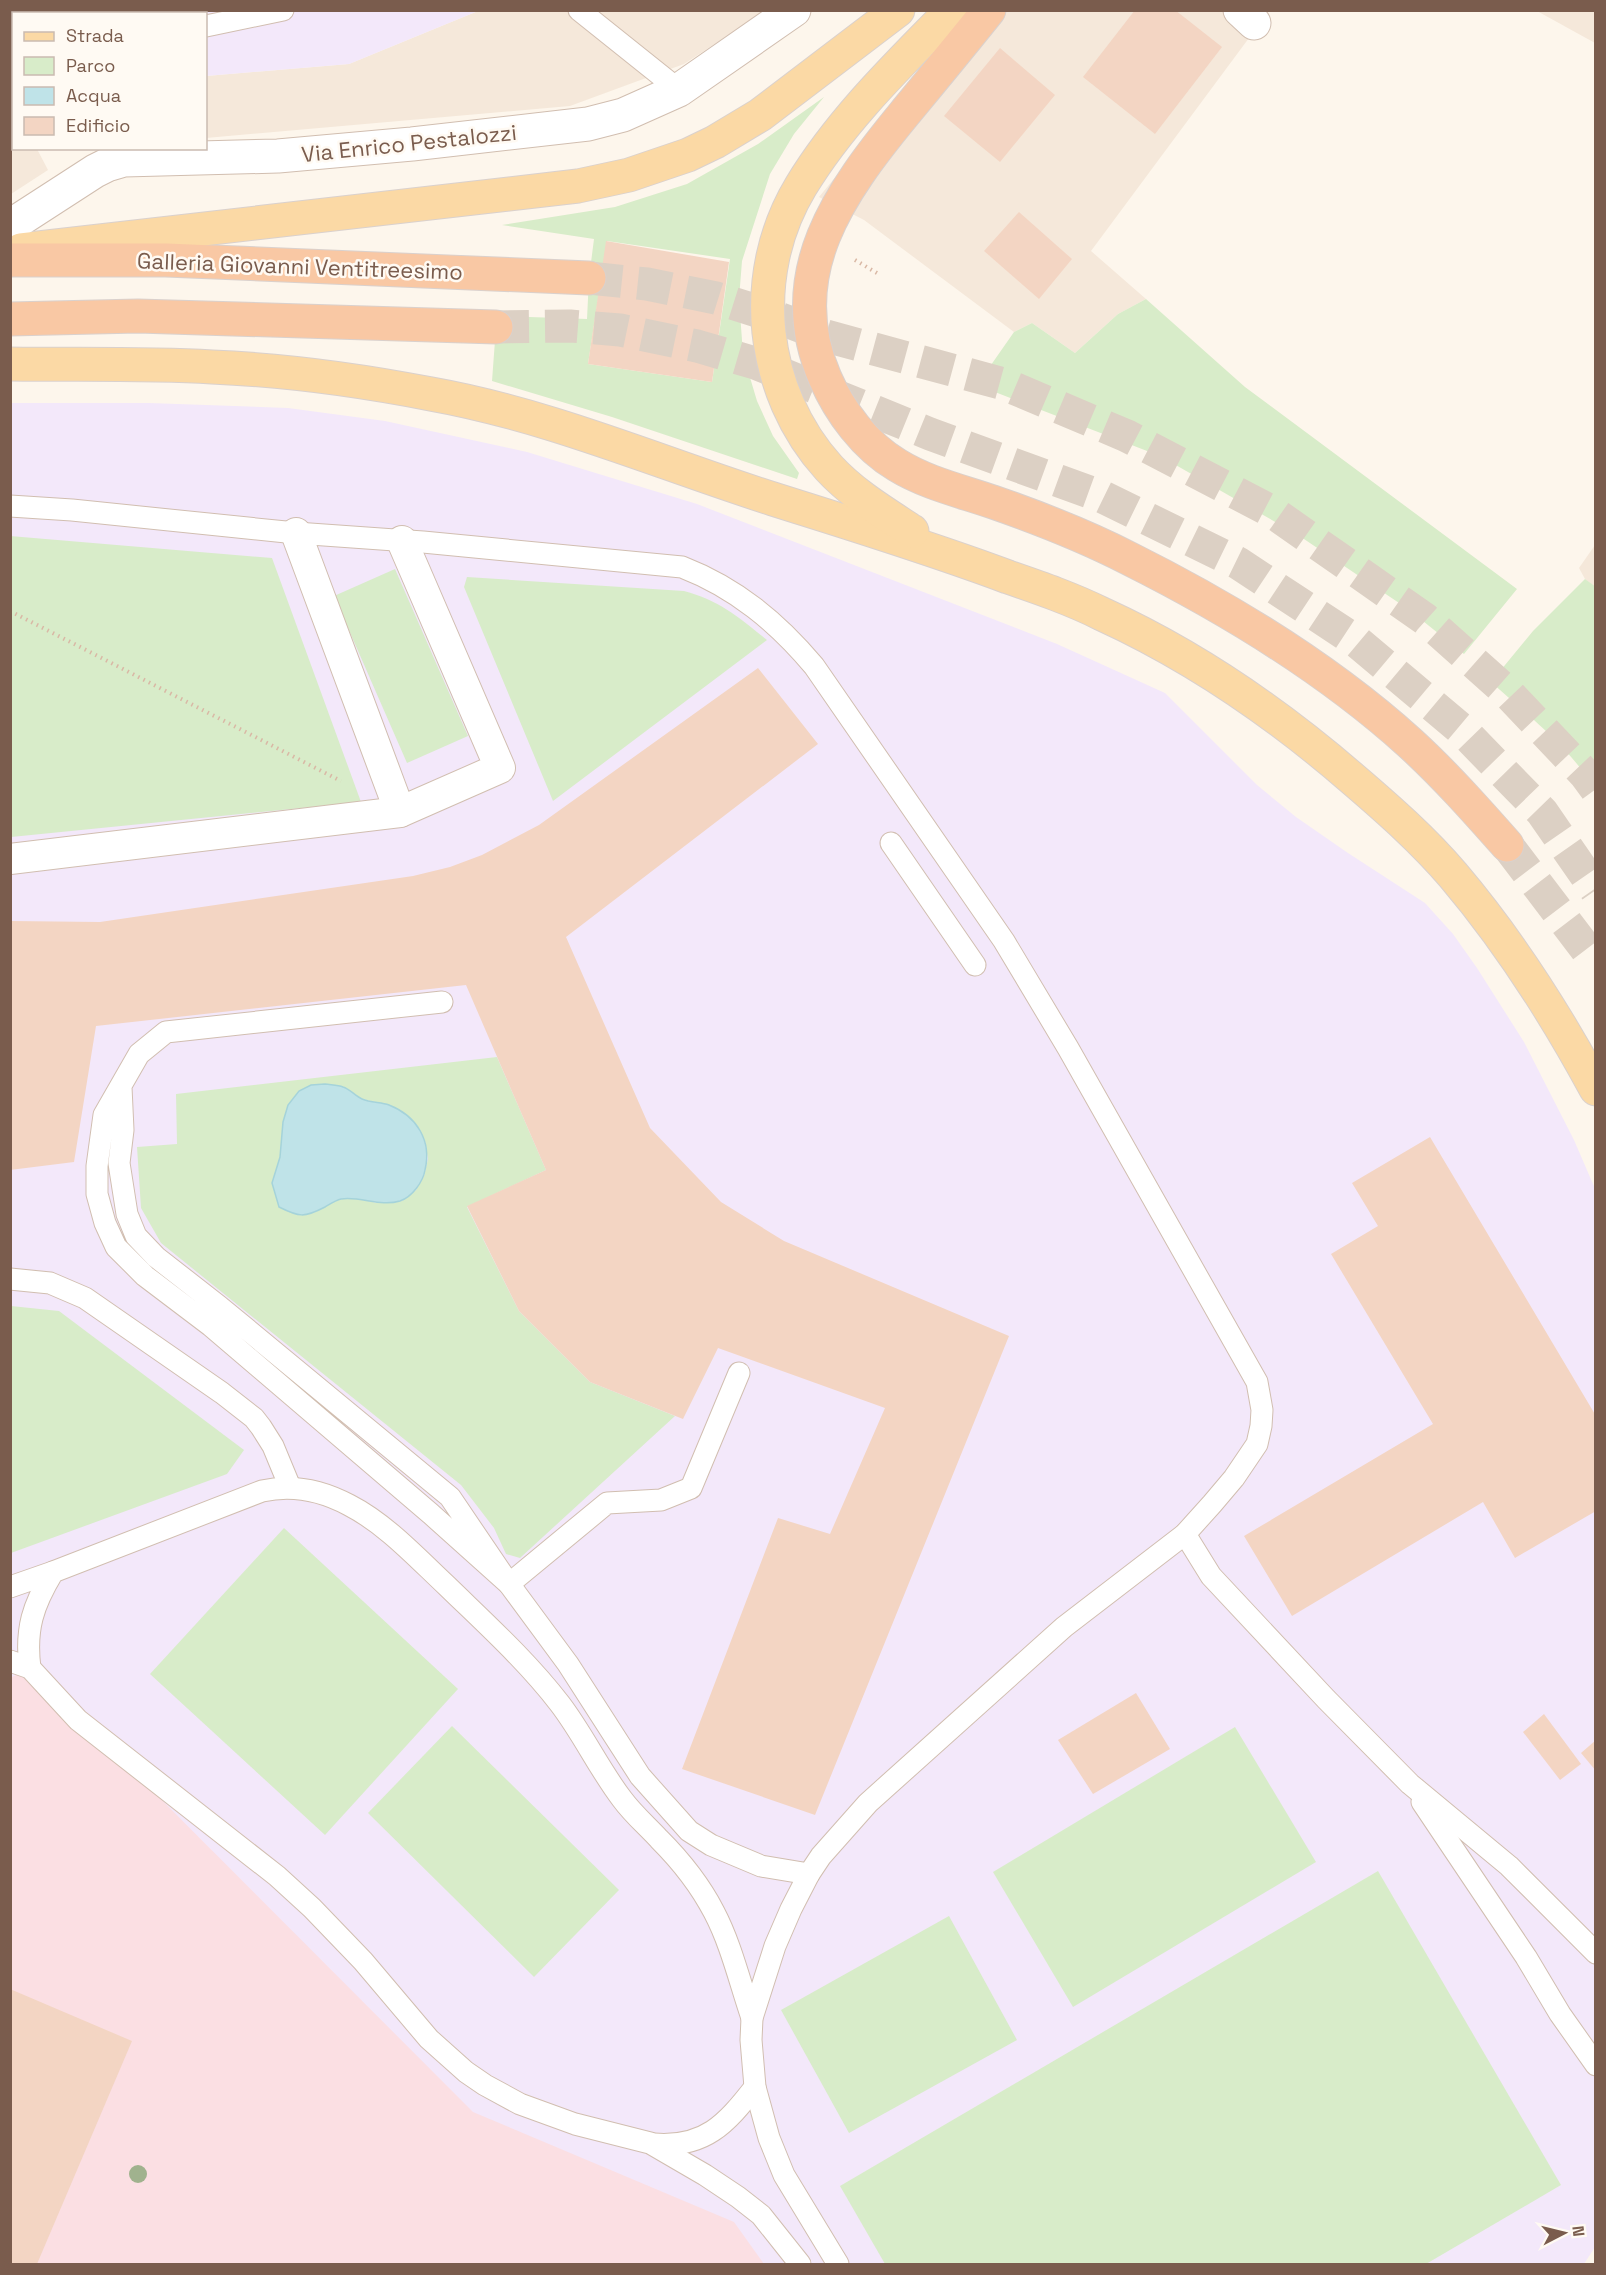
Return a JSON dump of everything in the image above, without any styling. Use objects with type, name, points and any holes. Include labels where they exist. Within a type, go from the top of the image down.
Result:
[{"type":"highway","points":[[989,10],[868,157],[835,209],[822,238],[811,276],[810,326],[818,363],[838,404],[861,435],[896,465],[927,479],[1070,531],[1125,556],[1222,609],[1316,669],[1410,744],[1461,792],[1507,845]]},
{"type":"highway","name":"Galleria Giovanni Ventitreesimo","points":[[10,260],[166,260],[589,278]]},
{"type":"highway","points":[[10,319],[138,316],[496,327]]},
{"type":"main road","points":[[10,251],[567,187],[629,176],[688,155],[734,132],[760,115],[898,10]]},
{"type":"main road","points":[[951,555],[854,492],[830,469],[806,439],[785,402],[776,371],[770,346],[767,297],[781,229],[801,186],[872,93],[952,10]]},
{"type":"main road","points":[[10,364],[212,366],[339,379],[431,394],[545,423],[621,447],[734,487],[951,555],[1100,612],[1168,646],[1210,671],[1325,754],[1390,810],[1454,876],[1511,950],[1546,1001],[1596,1089]]},
{"type":"street","name":"Via Enrico Pestalozzi","points":[[10,226],[95,171],[124,160],[278,156],[412,144],[588,124],[623,115],[678,90],[794,10]]},
{"type":"street","points":[[296,533],[400,812]]},
{"type":"street","points":[[10,859],[400,812],[500,768],[402,541]]},
{"type":"lane","points":[[207,26],[283,10]]},
{"type":"lane","points":[[579,10],[678,90]]},
{"type":"lane","points":[[10,506],[682,567],[746,600],[777,626],[814,666],[1004,941],[1068,1048],[1257,1382],[1262,1410],[1257,1444],[1234,1478],[1185,1534],[1064,1627],[898,1776],[837,1835],[809,1874],[791,1909],[775,1946],[752,2018],[751,2040],[755,2087],[769,2138],[784,2175],[838,2265]]},
{"type":"lane","points":[[891,843],[975,965]]},
{"type":"lane","points":[[441,1002],[166,1032],[139,1054],[104,1115],[97,1166],[98,1194],[105,1223],[116,1247],[145,1276],[211,1326],[431,1514],[509,1584],[568,1664],[640,1776],[689,1831],[711,1845],[761,1866],[809,1874]]},
{"type":"lane","points":[[10,1279],[50,1283],[85,1298],[229,1398],[254,1418],[273,1446],[290,1487]]},
{"type":"lane","points":[[509,1584],[607,1503],[661,1500],[691,1488],[739,1373]]},
{"type":"lane","points":[[10,1587],[262,1491],[290,1487],[313,1490],[347,1504],[371,1519],[421,1562],[533,1671],[571,1720],[620,1797],[661,1841],[700,1889],[721,1927],[752,2018]]},
{"type":"lane","points":[[1185,1534],[1211,1576],[1326,1699],[1410,1784],[1509,1866],[1596,1953]]},
{"type":"lane","points":[[53,1572],[41,1592],[28,1628],[27,1647],[20,1665],[78,1720],[230,1837],[312,1908],[363,1961],[429,2039],[466,2072],[511,2099],[553,2117],[650,2143],[670,2145],[686,2143],[709,2134],[729,2120],[755,2087]]},
{"type":"lane","points":[[1410,1784],[1526,1958],[1569,2028],[1596,2065]]},
{"type":"lane","points":[[689,1831],[689,1874]]},
{"type":"lane","points":[[650,2143],[750,2205],[776,2233],[800,2265]]},
{"type":"path","points":[[10,611],[348,785]]},
{"type":"shaded area","points":[[11,11],[478,11],[349,64],[207,76],[207,12],[12,12],[11,64]]},
{"type":"shaded area","points":[[478,11],[765,11],[684,64],[570,106],[207,138],[207,76],[349,64]]},
{"type":"shaded area","points":[[976,11],[1269,11],[1091,251],[1146,299],[1118,314],[1075,353],[1032,323],[1014,332],[864,220],[819,197],[950,37]]},
{"type":"shaded area","points":[[1537,11],[1595,11],[1595,43]]},
{"type":"shaded area","points":[[11,127],[12,150],[38,150],[48,170],[11,194]]},
{"type":"shaded area","points":[[11,403],[149,403],[288,408],[385,421],[527,452],[697,504],[1057,644],[1165,693],[1257,785],[1296,817],[1425,903],[1453,934],[1524,1042],[1574,1140],[1596,1191],[1595,2247],[1584,2264],[763,2264],[466,2124],[30,1669],[11,1678]]},
{"type":"shaded area","points":[[1595,545],[1595,587],[1585,579],[1579,568]]},
{"type":"shaded area","points":[[30,1668],[473,2112],[734,2222],[764,2264],[11,2264],[10,1678]]},
{"type":"green space","points":[[824,97],[794,134],[770,174],[742,261],[739,299],[743,354],[757,401],[773,436],[799,473],[797,479],[612,417],[492,381],[496,327],[501,316],[587,319],[594,239],[502,225],[615,207],[687,184],[758,144]],"holes":[[[607,241],[730,259],[712,382],[588,364]]]},
{"type":"green space","points":[[1146,299],[1245,387],[1517,589],[1464,654],[1408,609],[1298,535],[1160,456],[977,385],[1014,332],[1032,323],[1075,353],[1118,314]]},
{"type":"green space","points":[[10,536],[272,558],[361,802],[11,837]]},
{"type":"green space","points":[[395,569],[468,736],[407,763],[334,596]]},
{"type":"green space","points":[[467,577],[684,591],[719,605],[767,640],[553,801],[464,587]]},
{"type":"green space","points":[[1585,579],[1596,587],[1595,788],[1560,745],[1491,682],[1533,631]]},
{"type":"green space","points":[[497,1057],[546,1170],[467,1207],[519,1311],[590,1382],[675,1416],[520,1558],[506,1554],[494,1528],[461,1485],[161,1243],[141,1208],[137,1147],[177,1144],[176,1094]],"holes":[[[344,1087],[362,1099],[388,1105],[417,1125],[425,1141],[428,1159],[424,1176],[416,1190],[402,1201],[377,1203],[361,1199],[339,1199],[313,1213],[272,1183],[280,1157],[283,1122]]]},
{"type":"green space","points":[[11,1306],[59,1311],[244,1450],[227,1474],[11,1553]]},
{"type":"green space","points":[[284,1528],[458,1689],[325,1835],[150,1674]]},
{"type":"green space","points":[[452,1726],[619,1890],[534,1977],[368,1813]]},
{"type":"green space","points":[[1235,1727],[1316,1862],[1073,2007],[993,1872]]},
{"type":"green space","points":[[1378,1871],[1561,2185],[1426,2264],[885,2264],[840,2186]]},
{"type":"green space","points":[[949,1916],[1017,2040],[849,2133],[781,2010]]},
{"type":"water","points":[[325,1084],[346,1088],[359,1098],[389,1105],[415,1123],[424,1140],[427,1159],[422,1179],[409,1196],[393,1203],[341,1199],[318,1211],[302,1215],[279,1207],[272,1183],[280,1157],[283,1122],[288,1105],[299,1091],[311,1085]]},
{"type":"building","points":[[1135,10],[1175,10],[1222,47],[1155,134],[1083,77]]},
{"type":"building","points":[[1000,48],[1055,95],[1000,162],[944,116]]},
{"type":"building","points":[[1019,212],[1072,259],[1039,299],[984,251]]},
{"type":"building","points":[[606,241],[729,262],[712,382],[588,364]]},
{"type":"building","points":[[758,668],[818,744],[566,937],[650,1128],[721,1202],[784,1241],[1009,1336],[815,1815],[682,1769],[778,1518],[830,1534],[885,1408],[718,1348],[683,1419],[590,1382],[519,1311],[467,1206],[546,1170],[466,985],[96,1026],[74,1162],[10,1170],[10,921],[100,922],[413,876],[450,867],[482,855],[539,825]]},
{"type":"building","points":[[1430,1137],[1596,1416],[1596,1511],[1515,1558],[1483,1502],[1292,1616],[1244,1536],[1433,1424],[1331,1254],[1378,1226],[1352,1183]]},
{"type":"building","points":[[1136,1693],[1170,1749],[1093,1794],[1058,1740]]},
{"type":"building","points":[[1544,1714],[1581,1764],[1560,1780],[1523,1732]]},
{"type":"building","points":[[1596,1740],[1596,1771],[1581,1753]]},
{"type":"building","points":[[10,1989],[132,2041],[37,2264],[10,2264]]},
{"type":"tunnel","points":[[589,278],[647,284],[716,298],[826,336],[1004,384],[1127,436],[1271,511],[1425,619],[1506,691],[1585,774],[1596,789]]},
{"type":"tunnel","points":[[496,327],[570,326],[620,330],[697,346],[755,363],[930,434],[1103,497],[1238,563],[1356,641],[1462,730],[1542,812],[1596,890]]},
{"type":"tunnel","points":[[1507,845],[1596,962]]}]
